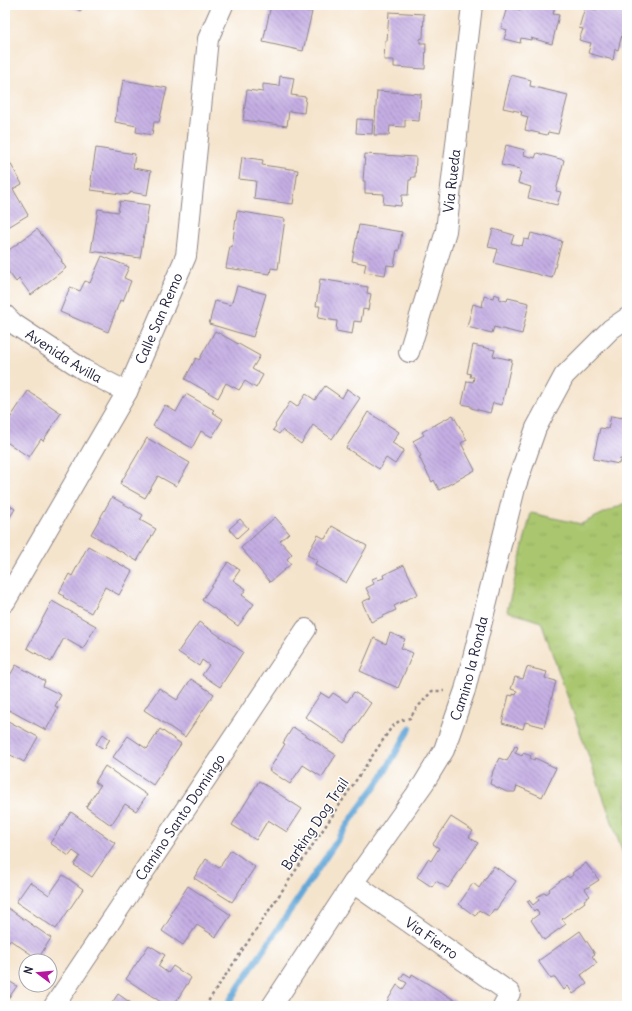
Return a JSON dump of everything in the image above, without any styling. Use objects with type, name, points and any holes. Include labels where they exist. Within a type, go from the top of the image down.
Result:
[{"type":"street","name":"Calle San Remo","points":[[5,602],[127,392],[186,256],[208,39],[223,5]]},
{"type":"street","name":"Via Rueda","points":[[409,352],[446,231],[472,5]]},
{"type":"street","name":"Avenida Avilla","points":[[5,315],[14,324],[84,370],[127,392]]},
{"type":"street","name":"Camino la Ronda","points":[[272,1006],[353,883],[424,783],[444,750],[465,690],[515,488],[536,428],[564,376],[611,329],[627,318]]},
{"type":"street","name":"Camino Santo Domingo","points":[[54,1006],[306,629]]},
{"type":"street","name":"Via Fierro","points":[[353,883],[507,999]]},
{"type":"path","name":"Barking Dog Trail","points":[[204,1006],[391,728],[399,721],[410,718],[432,691],[465,690]]},
{"type":"green space","points":[[627,502],[627,864],[541,622],[507,611],[531,513],[581,524]]},
{"type":"building","points":[[68,5],[84,5],[81,11]]},
{"type":"building","points":[[271,5],[283,7],[283,5],[300,5],[299,9],[312,12],[303,51],[263,42]]},
{"type":"building","points":[[522,5],[563,5],[562,8],[555,6],[553,14],[559,15],[552,44],[531,38],[531,40],[521,38],[520,43],[504,39],[507,30],[501,28],[507,7],[520,10]]},
{"type":"building","points":[[599,5],[627,5],[627,20],[626,19],[618,50],[615,49],[613,60],[588,53],[591,43],[579,40],[583,29],[579,28],[585,7],[597,10]]},
{"type":"building","points":[[389,12],[424,14],[423,38],[420,39],[420,43],[426,43],[425,69],[394,67],[394,60],[384,60]]},
{"type":"building","points":[[511,75],[531,80],[530,86],[568,95],[558,134],[548,132],[547,135],[525,130],[528,117],[521,115],[522,112],[503,108]]},
{"type":"building","points":[[280,76],[294,78],[291,95],[306,97],[304,113],[289,111],[287,126],[243,120],[247,90],[263,92],[263,84],[279,86]]},
{"type":"building","points":[[123,80],[167,88],[159,122],[154,122],[152,135],[136,132],[137,126],[115,122],[118,98],[120,98]]},
{"type":"building","points":[[377,91],[421,94],[419,121],[405,120],[405,127],[390,126],[389,135],[374,135]]},
{"type":"building","points":[[357,119],[373,120],[372,134],[356,133]]},
{"type":"building","points":[[506,145],[525,150],[524,155],[535,158],[537,153],[564,160],[556,191],[561,192],[557,205],[528,198],[531,187],[518,183],[521,172],[519,172],[520,169],[501,165]]},
{"type":"building","points":[[96,148],[135,154],[133,168],[151,171],[147,195],[130,192],[128,195],[91,190]]},
{"type":"building","points":[[365,154],[416,157],[415,177],[412,177],[411,180],[409,180],[408,195],[402,195],[401,206],[383,204],[384,194],[365,193],[365,181],[363,181]]},
{"type":"building","points":[[242,157],[263,160],[262,165],[298,170],[293,204],[254,199],[256,181],[239,179]]},
{"type":"building","points":[[9,161],[22,184],[13,189],[28,215],[5,229],[5,164]]},
{"type":"building","points":[[120,201],[149,205],[140,258],[91,251],[98,209],[118,212]]},
{"type":"building","points":[[237,211],[285,219],[278,269],[271,268],[270,274],[226,268],[230,246],[232,247]]},
{"type":"building","points":[[359,225],[402,232],[399,251],[397,250],[394,266],[387,265],[385,275],[364,272],[366,264],[352,261]]},
{"type":"building","points":[[37,229],[62,260],[61,261],[66,268],[31,295],[19,279],[16,282],[5,267],[5,253]]},
{"type":"building","points":[[493,229],[514,235],[511,243],[522,246],[524,239],[529,240],[531,233],[562,241],[552,278],[494,263],[498,249],[488,247]]},
{"type":"building","points":[[102,256],[129,267],[124,278],[131,281],[123,301],[120,300],[108,332],[60,312],[70,287],[80,291],[85,281],[90,283]]},
{"type":"building","points":[[320,279],[368,287],[367,293],[371,294],[368,310],[363,309],[361,322],[354,321],[352,334],[336,331],[337,321],[318,318],[320,306],[316,306]]},
{"type":"building","points":[[237,286],[266,294],[253,337],[209,324],[215,301],[231,305]]},
{"type":"building","points":[[494,294],[500,296],[499,299],[507,301],[508,298],[529,303],[522,334],[494,327],[492,333],[467,327],[473,304],[482,307],[484,296],[493,298]]},
{"type":"building","points":[[215,331],[260,356],[252,369],[263,375],[256,388],[245,381],[239,390],[226,383],[218,398],[185,379],[196,358],[199,360]]},
{"type":"building","points":[[473,345],[495,350],[493,356],[512,360],[502,405],[493,403],[490,413],[462,404],[467,381],[473,382],[474,377],[470,377],[471,374],[467,373]]},
{"type":"building","points":[[325,386],[342,398],[347,389],[360,398],[332,439],[313,425],[301,444],[282,430],[279,434],[273,430],[290,402],[297,407],[306,394],[315,400]]},
{"type":"building","points":[[28,391],[61,413],[43,441],[41,439],[29,457],[5,441],[5,426]]},
{"type":"building","points":[[186,394],[214,410],[212,412],[223,419],[212,437],[201,431],[192,448],[153,426],[165,405],[176,412]]},
{"type":"building","points":[[368,412],[399,432],[392,443],[404,450],[395,464],[386,458],[379,469],[346,448]]},
{"type":"building","points":[[453,415],[467,440],[461,443],[475,470],[439,490],[434,480],[432,482],[419,457],[421,456],[413,441],[424,435],[422,432]]},
{"type":"building","points":[[611,416],[627,417],[627,460],[620,459],[619,464],[593,459],[600,428],[608,429]]},
{"type":"building","points":[[147,438],[190,463],[176,486],[158,476],[145,498],[120,484]]},
{"type":"building","points":[[112,497],[143,515],[140,520],[156,529],[137,561],[91,534]]},
{"type":"building","points":[[5,503],[15,509],[5,525]]},
{"type":"building","points":[[275,517],[289,533],[280,541],[292,554],[287,559],[291,564],[270,582],[241,548]]},
{"type":"building","points":[[240,519],[248,528],[237,538],[229,529]]},
{"type":"building","points":[[332,526],[367,546],[346,583],[315,565],[317,560],[307,555],[318,535],[325,539]]},
{"type":"building","points":[[88,546],[132,571],[119,595],[105,587],[91,613],[63,597],[64,596],[59,593],[69,574],[72,576]]},
{"type":"building","points":[[228,562],[240,570],[233,580],[246,589],[242,595],[254,604],[238,626],[202,600]]},
{"type":"building","points":[[404,565],[418,594],[394,606],[396,610],[371,622],[362,602],[371,598],[366,588],[374,584],[372,579],[377,577],[378,580],[384,578],[383,575]]},
{"type":"building","points":[[52,601],[96,626],[83,649],[64,638],[51,662],[27,648]]},
{"type":"building","points":[[199,622],[243,652],[220,687],[202,675],[209,665],[202,660],[199,666],[178,652]]},
{"type":"building","points":[[390,633],[405,639],[401,648],[413,653],[398,688],[360,671],[374,638],[386,644]]},
{"type":"building","points":[[16,665],[45,681],[43,686],[61,695],[55,706],[58,708],[46,730],[5,708],[5,684]]},
{"type":"building","points":[[527,667],[547,672],[545,678],[556,681],[544,727],[525,722],[523,729],[502,723],[509,695],[516,695],[517,691],[511,689],[515,677],[523,679]]},
{"type":"building","points":[[191,679],[214,694],[185,737],[144,710],[159,688],[177,700]]},
{"type":"building","points":[[354,692],[371,703],[344,743],[305,717],[321,693],[329,698],[333,693],[347,702]]},
{"type":"building","points":[[8,721],[38,737],[24,762],[5,752],[5,722],[7,723]]},
{"type":"building","points":[[293,727],[336,755],[322,777],[303,765],[290,784],[269,770],[285,744],[283,743]]},
{"type":"building","points":[[160,729],[181,744],[153,785],[113,757],[128,736],[147,749]]},
{"type":"building","points":[[103,734],[110,739],[104,749],[96,744]]},
{"type":"building","points":[[515,746],[518,747],[515,753],[522,756],[523,753],[531,756],[530,758],[534,760],[535,758],[556,768],[542,797],[517,786],[515,792],[507,792],[490,784],[493,771],[499,758],[507,761]]},
{"type":"building","points":[[105,766],[147,795],[136,811],[125,804],[111,825],[86,807],[100,786],[95,782]]},
{"type":"building","points":[[259,781],[302,809],[287,832],[268,820],[256,840],[232,825]]},
{"type":"building","points":[[71,812],[115,843],[92,877],[74,865],[80,856],[73,851],[69,856],[50,843]]},
{"type":"building","points":[[451,817],[473,831],[469,837],[478,843],[448,888],[436,881],[432,887],[417,877],[428,859],[431,861],[439,848],[433,844]]},
{"type":"building","points":[[231,850],[255,867],[232,902],[194,878],[206,859],[219,868]]},
{"type":"building","points":[[586,863],[599,880],[585,889],[590,896],[584,900],[585,902],[562,919],[566,924],[544,940],[531,920],[539,914],[536,909],[534,911],[527,901],[529,900],[533,905],[539,900],[537,897],[545,892],[546,894],[550,891],[549,889],[567,876],[569,878],[573,875],[572,873]]},
{"type":"building","points":[[494,866],[516,881],[496,910],[494,909],[489,916],[479,910],[475,916],[459,904],[473,883],[479,888]]},
{"type":"building","points":[[63,875],[83,889],[56,929],[16,902],[30,882],[49,895]]},
{"type":"building","points":[[188,886],[231,915],[216,937],[197,925],[183,945],[162,931],[172,915],[170,914]]},
{"type":"building","points":[[5,906],[51,938],[42,953],[29,953],[10,940],[5,947]]},
{"type":"building","points":[[580,931],[595,954],[592,956],[597,963],[581,975],[587,984],[573,994],[568,986],[564,990],[555,977],[551,979],[538,961]]},
{"type":"building","points":[[149,945],[165,955],[158,966],[168,973],[173,966],[191,978],[173,1006],[167,1006],[126,979]]},
{"type":"building","points":[[404,973],[411,977],[412,974],[456,1001],[453,1006],[389,1006],[390,1004],[386,1003],[397,985],[403,989],[407,983],[400,979]]},
{"type":"building","points":[[7,980],[17,986],[5,1003],[5,981],[6,982]]},
{"type":"building","points":[[118,994],[135,1006],[110,1006]]},
{"type":"waterway","points":[[226,1006],[359,808],[382,777],[410,728]]}]
